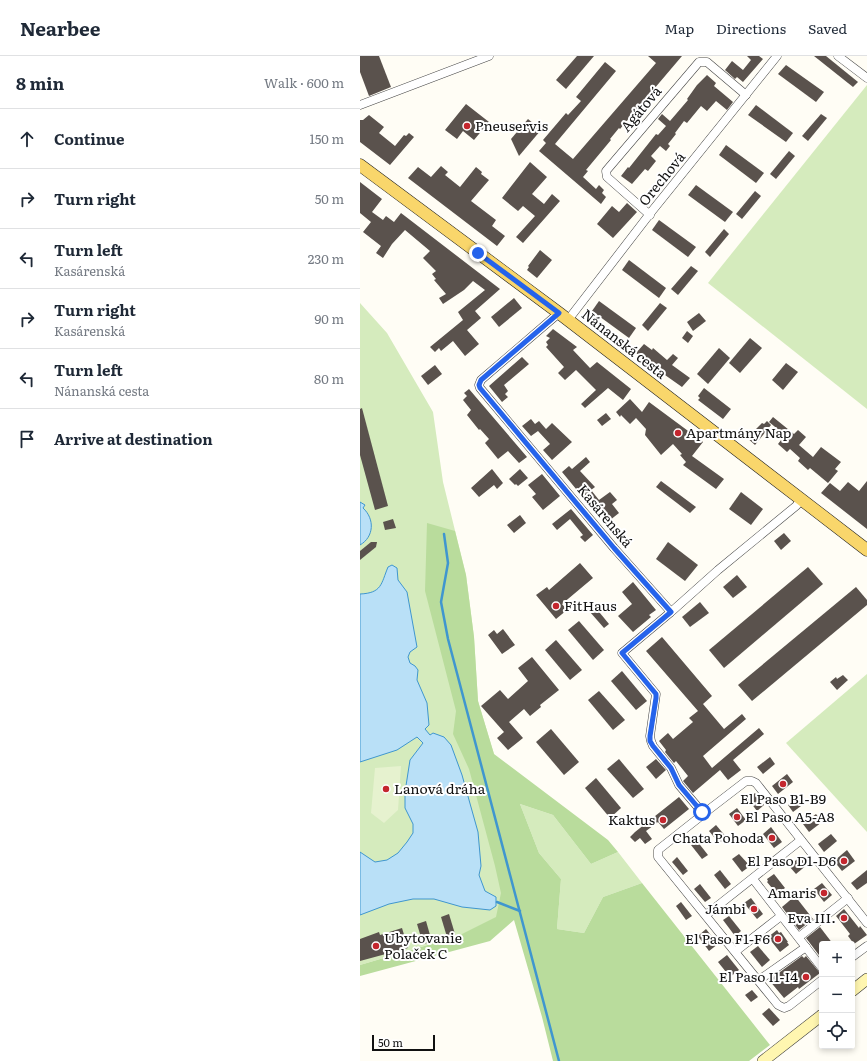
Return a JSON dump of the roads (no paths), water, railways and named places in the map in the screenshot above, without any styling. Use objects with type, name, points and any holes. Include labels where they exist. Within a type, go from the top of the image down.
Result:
[{"type":"main road","name":"Nánanská cesta","points":[[360,165],[563,317],[867,550]]},
{"type":"main road","points":[[855,989],[867,979]]},
{"type":"main road","points":[[763,1061],[819,1017]]},
{"type":"street","points":[[360,105],[490,56]]},
{"type":"street","name":"Orechová","points":[[563,317],[650,215],[777,56]]},
{"type":"street","points":[[838,56],[867,78]]},
{"type":"street","name":"Agátová","points":[[650,215],[607,177],[606,171],[699,62],[707,62],[746,95]]},
{"type":"street","name":"Kasárenská","points":[[563,317],[481,380],[479,385],[480,388],[614,548],[671,612]]},
{"type":"street","points":[[702,812],[679,785],[671,768],[653,746],[650,736],[656,694],[622,653],[718,570],[796,506],[801,500]]},
{"type":"street","points":[[819,982],[789,1006],[784,1008],[778,1005],[736,951],[658,857],[658,850],[701,816],[702,812],[707,811],[746,780],[752,781],[756,783],[867,923]]},
{"type":"street","points":[[706,916],[801,840]]},
{"type":"street","points":[[753,879],[819,964]]},
{"type":"street","points":[[799,937],[848,898]]},
{"type":"street","points":[[736,951],[781,916]]},
{"type":"street","points":[[855,955],[867,946]]},
{"type":"street","points":[[759,980],[806,947]]},
{"type":"water","points":[[360,502],[365,505],[363,508],[370,517],[371,528],[365,542],[360,545]]},
{"type":"water","points":[[392,565],[397,568],[398,580],[407,592],[417,647],[410,652],[408,657],[410,663],[418,670],[417,680],[427,703],[429,725],[425,729],[430,735],[433,733],[444,737],[451,745],[462,775],[478,832],[481,866],[479,875],[485,891],[496,897],[496,906],[490,910],[462,907],[434,899],[413,899],[389,904],[360,915],[360,852],[375,862],[387,860],[398,853],[413,833],[413,824],[405,808],[405,792],[410,760],[423,743],[417,737],[397,750],[360,762],[360,594],[377,590],[382,583],[388,567]]},
{"type":"waterway","points":[[444,534],[448,563],[441,602],[448,639],[559,1061]]},
{"type":"waterway","points":[[497,902],[520,911]]},
{"type":"place","name":"Pneuservis","points":[[467,126]]},
{"type":"place","name":"Apartmány Nap","points":[[678,433]]},
{"type":"place","name":"FitHaus","points":[[556,606]]},
{"type":"place","name":"El Paso B1-B9","points":[[783,784]]},
{"type":"place","name":"Lanová dráha","points":[[386,789]]},
{"type":"place","name":"El Paso A5-A8","points":[[737,817]]},
{"type":"place","name":"Kaktus","points":[[663,820]]},
{"type":"place","name":"Chata Pohoda","points":[[772,838]]},
{"type":"place","name":"El Paso D1-D6","points":[[844,861]]},
{"type":"place","name":"Amaris","points":[[824,893]]},
{"type":"place","name":"Jámbi","points":[[754,909]]},
{"type":"place","name":"Eva III.","points":[[844,918]]},
{"type":"place","name":"El Paso F1-F6","points":[[778,939]]},
{"type":"place","name":"Ubytovanie Polaček C","points":[[376,946]]},
{"type":"place","name":"El Paso I1-I4","points":[[806,977]]}]
